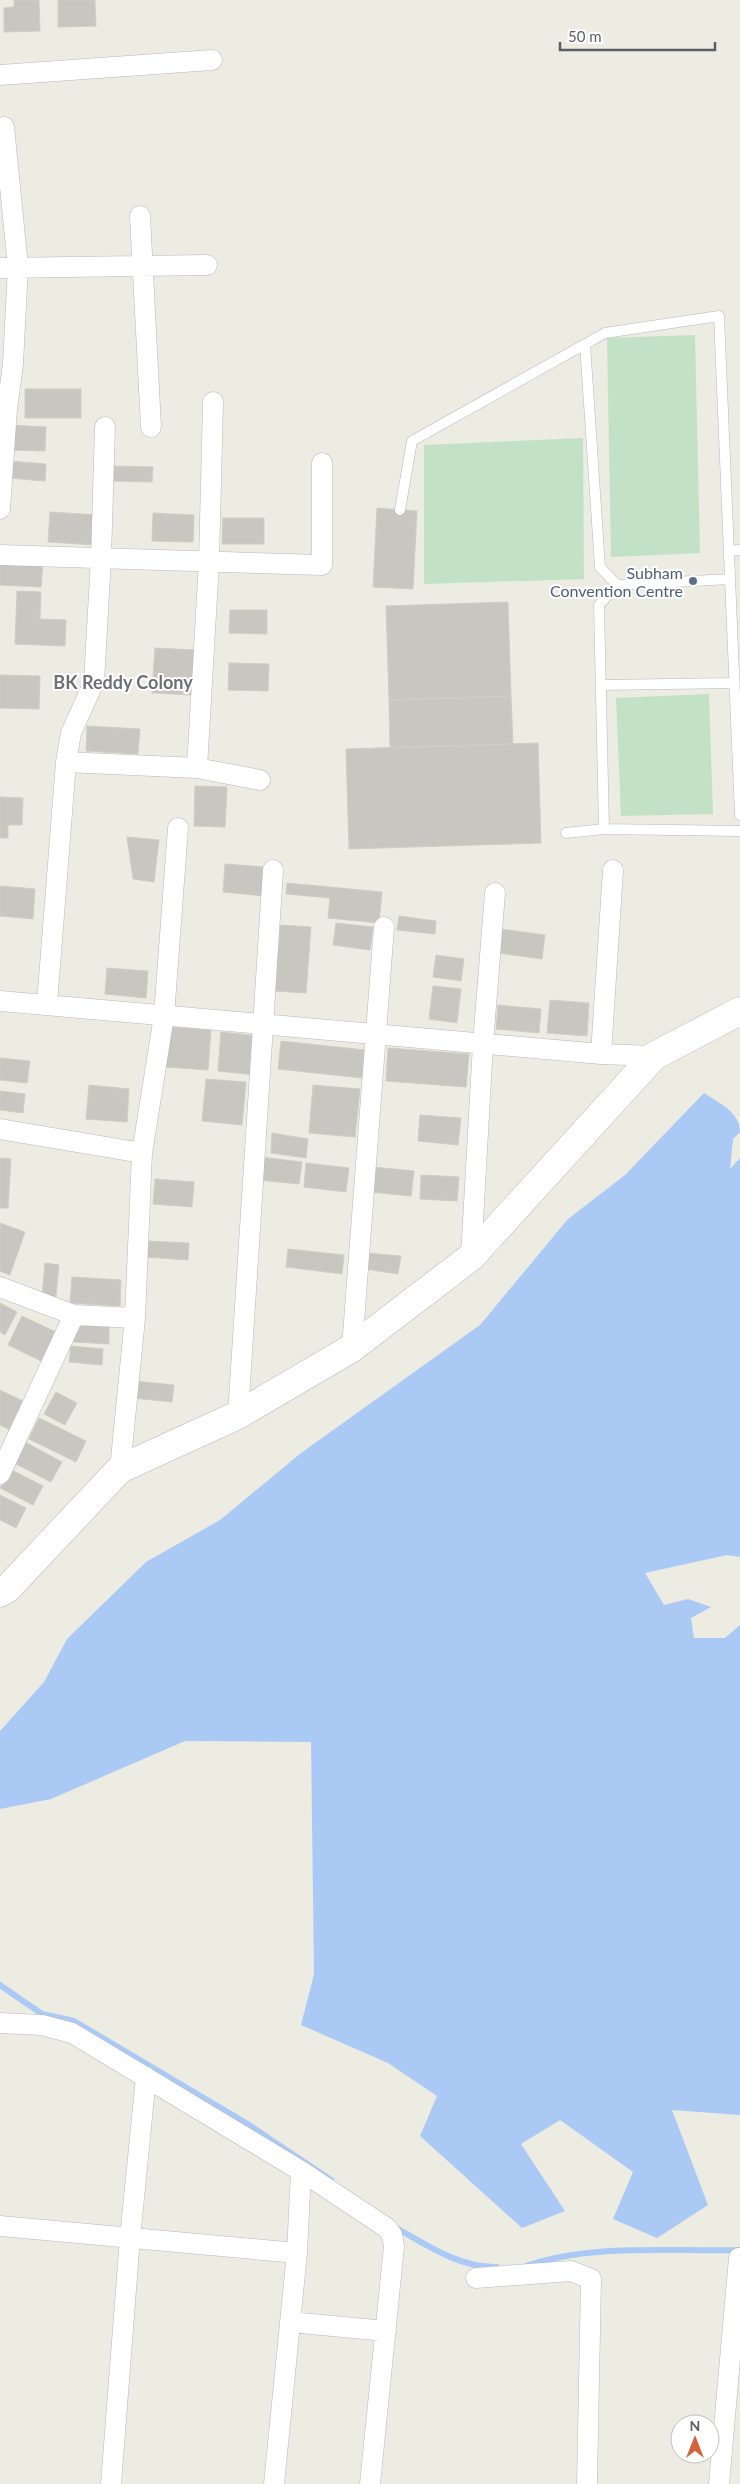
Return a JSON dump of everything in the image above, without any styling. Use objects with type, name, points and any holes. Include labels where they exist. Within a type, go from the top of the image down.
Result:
[{"type":"street","points":[[0,75],[212,60]]},
{"type":"street","points":[[0,509],[7,409],[13,364],[4,127]]},
{"type":"street","points":[[140,216],[151,426]]},
{"type":"street","points":[[9,267],[207,265]]},
{"type":"street","points":[[197,768],[209,562],[213,402]]},
{"type":"street","points":[[47,1004],[66,762],[71,733],[94,682],[101,558],[105,427]]},
{"type":"street","points":[[0,555],[322,565],[322,463]]},
{"type":"street","points":[[66,762],[197,768],[260,780]]},
{"type":"street","points":[[120,1468],[135,1318],[142,1153],[164,1016],[178,828]]},
{"type":"street","points":[[238,1415],[273,870]]},
{"type":"street","points":[[601,1054],[613,870]]},
{"type":"street","points":[[471,1258],[483,1044],[495,893]]},
{"type":"street","points":[[352,1348],[384,927]]},
{"type":"street","points":[[0,1000],[376,1035],[601,1054],[654,1056]]},
{"type":"street","points":[[0,1593],[8,1588],[120,1468],[238,1415],[352,1348],[471,1258],[654,1056],[740,1011]]},
{"type":"street","points":[[0,1129],[142,1153]]},
{"type":"street","points":[[0,1287],[74,1315],[135,1318]]},
{"type":"street","points":[[0,1474],[74,1315]]},
{"type":"street","points":[[0,2023],[42,2025],[72,2033],[301,2171],[386,2228],[392,2235],[394,2246],[370,2484]]},
{"type":"street","points":[[111,2484],[130,2238],[146,2077]]},
{"type":"street","points":[[274,2484],[297,2253],[301,2171]]},
{"type":"street","points":[[0,2226],[297,2253]]},
{"type":"street","points":[[719,2484],[739,2258]]},
{"type":"street","points":[[476,2278],[571,2271],[591,2280],[587,2484]]},
{"type":"street","points":[[290,2322],[386,2331]]},
{"type":"lane","points":[[400,510],[412,441],[605,333],[719,316],[735,550],[730,579],[740,815]]},
{"type":"lane","points":[[585,344],[600,567],[617,585]]},
{"type":"lane","points":[[604,829],[599,605],[617,585],[730,579]]},
{"type":"lane","points":[[602,685],[735,683]]},
{"type":"lane","points":[[566,833],[604,829],[740,831]]},
{"type":"green space","points":[[695,335],[700,553],[611,557],[607,338]]},
{"type":"green space","points":[[583,438],[584,579],[424,584],[424,445]]},
{"type":"green space","points":[[709,694],[713,814],[621,816],[616,698]]},
{"type":"water","points":[[704,1093],[722,1104],[733,1114],[739,1125],[740,1132],[733,1139],[730,1169],[740,1158],[740,1557],[727,1555],[645,1573],[664,1605],[688,1599],[711,1607],[691,1618],[694,1638],[725,1638],[740,1625],[740,2115],[672,2110],[708,2205],[657,2238],[613,2219],[633,2172],[560,2120],[521,2144],[565,2211],[522,2228],[420,2136],[437,2096],[388,2063],[301,2025],[314,1974],[311,1742],[185,1741],[51,1799],[0,1809],[0,1731],[44,1682],[67,1639],[146,1562],[220,1520],[301,1453],[480,1325],[568,1219],[625,1175]]},
{"type":"building","points":[[14,0],[39,0],[40,31],[4,32],[4,8],[14,7]]},
{"type":"building","points":[[58,0],[95,0],[96,26],[58,27]]},
{"type":"building","points":[[25,389],[81,389],[81,418],[25,418]]},
{"type":"building","points":[[10,425],[46,427],[45,451],[8,450]]},
{"type":"building","points":[[9,461],[46,464],[45,481],[8,478]]},
{"type":"building","points":[[111,466],[153,467],[152,482],[111,481]]},
{"type":"building","points":[[377,508],[417,511],[413,589],[373,587]]},
{"type":"building","points":[[50,512],[97,515],[95,545],[48,542]]},
{"type":"building","points":[[153,513],[194,515],[193,542],[152,541]]},
{"type":"building","points":[[223,518],[264,518],[264,544],[222,544]]},
{"type":"building","points":[[0,560],[43,562],[41,587],[0,585]]},
{"type":"building","points":[[17,591],[41,592],[40,619],[66,620],[65,646],[15,644]]},
{"type":"building","points":[[508,602],[511,696],[389,700],[386,606]]},
{"type":"building","points":[[230,610],[267,610],[267,634],[229,633]]},
{"type":"building","points":[[155,648],[195,650],[192,695],[152,693]]},
{"type":"building","points":[[229,663],[269,664],[268,691],[228,690]]},
{"type":"building","points":[[0,675],[40,676],[39,709],[0,708]]},
{"type":"building","points":[[511,696],[513,744],[390,748],[389,700]]},
{"type":"building","points":[[87,726],[140,729],[138,754],[86,751]]},
{"type":"building","points":[[538,743],[541,843],[349,849],[346,749]]},
{"type":"building","points":[[195,786],[227,787],[225,827],[194,826]]},
{"type":"building","points":[[0,797],[23,798],[22,825],[8,825],[8,838],[0,838]]},
{"type":"building","points":[[127,837],[159,840],[154,882],[133,879]]},
{"type":"building","points":[[225,864],[266,867],[264,896],[223,892]]},
{"type":"building","points":[[287,883],[382,892],[379,923],[328,918],[330,898],[286,894]]},
{"type":"building","points":[[0,886],[35,889],[33,919],[0,916]]},
{"type":"building","points":[[399,916],[436,921],[435,934],[397,930]]},
{"type":"building","points":[[336,923],[373,927],[370,950],[333,945]]},
{"type":"building","points":[[280,925],[311,927],[306,993],[275,991]]},
{"type":"building","points":[[501,929],[545,935],[542,959],[498,953]]},
{"type":"building","points":[[436,955],[464,959],[461,981],[433,977]]},
{"type":"building","points":[[107,968],[148,971],[146,998],[105,994]]},
{"type":"building","points":[[433,986],[461,989],[457,1023],[429,1019]]},
{"type":"building","points":[[550,1000],[589,1003],[587,1036],[547,1033]]},
{"type":"building","points":[[498,1005],[541,1009],[539,1033],[496,1029]]},
{"type":"building","points":[[169,1027],[211,1030],[208,1070],[166,1067]]},
{"type":"building","points":[[221,1032],[259,1036],[255,1075],[218,1071]]},
{"type":"building","points":[[281,1041],[365,1050],[362,1078],[278,1069]]},
{"type":"building","points":[[388,1048],[469,1054],[466,1087],[386,1081]]},
{"type":"building","points":[[0,1058],[30,1061],[27,1083],[0,1080]]},
{"type":"building","points":[[206,1079],[246,1082],[242,1125],[202,1121]]},
{"type":"building","points":[[89,1085],[129,1089],[127,1122],[86,1119]]},
{"type":"building","points":[[313,1085],[360,1089],[355,1137],[309,1133]]},
{"type":"building","points":[[0,1091],[25,1094],[23,1113],[0,1110]]},
{"type":"building","points":[[420,1115],[461,1118],[458,1145],[418,1141]]},
{"type":"building","points":[[272,1133],[308,1139],[306,1158],[271,1153]]},
{"type":"building","points":[[260,1157],[302,1162],[299,1184],[258,1180]]},
{"type":"building","points":[[0,1158],[11,1159],[8,1208],[0,1208]]},
{"type":"building","points":[[306,1163],[349,1168],[346,1192],[304,1187]]},
{"type":"building","points":[[373,1167],[414,1171],[411,1196],[370,1192]]},
{"type":"building","points":[[421,1175],[459,1177],[457,1201],[420,1199]]},
{"type":"building","points":[[155,1179],[194,1182],[192,1207],[153,1204]]},
{"type":"building","points":[[0,1223],[25,1232],[10,1275],[0,1271]]},
{"type":"building","points":[[147,1241],[189,1243],[188,1260],[146,1257]]},
{"type":"building","points":[[288,1249],[344,1255],[342,1274],[286,1267]]},
{"type":"building","points":[[366,1253],[401,1256],[398,1274],[365,1269]]},
{"type":"building","points":[[45,1263],[59,1265],[56,1297],[42,1296]]},
{"type":"building","points":[[72,1277],[121,1280],[120,1306],[70,1303]]},
{"type":"building","points":[[0,1303],[17,1312],[5,1335],[0,1332]]},
{"type":"building","points":[[22,1316],[56,1332],[41,1361],[8,1345]]},
{"type":"building","points":[[75,1325],[109,1327],[109,1344],[74,1342]]},
{"type":"building","points":[[71,1346],[103,1349],[102,1365],[69,1362]]},
{"type":"building","points":[[134,1381],[174,1385],[172,1402],[133,1398]]},
{"type":"building","points":[[0,1390],[23,1401],[10,1430],[0,1425]]},
{"type":"building","points":[[56,1392],[77,1403],[65,1425],[44,1414]]},
{"type":"building","points":[[39,1418],[86,1441],[76,1462],[29,1439]]},
{"type":"building","points":[[25,1442],[62,1462],[51,1482],[14,1463]]},
{"type":"building","points":[[10,1469],[43,1486],[33,1505],[0,1488]]},
{"type":"building","points":[[0,1495],[26,1508],[16,1528],[0,1520]]},
{"type":"waterway","points":[[0,1985],[42,2014],[74,2021],[246,2123],[331,2180]]},
{"type":"waterway","points":[[393,2226],[443,2254],[469,2264],[497,2267]]},
{"type":"waterway","points":[[526,2266],[551,2259],[604,2251],[739,2250]]},
{"type":"place","name":"Subham Convention Centre","points":[[693,581]]},
{"type":"district","name":"BK Reddy Colony","points":[[123,682]]}]
